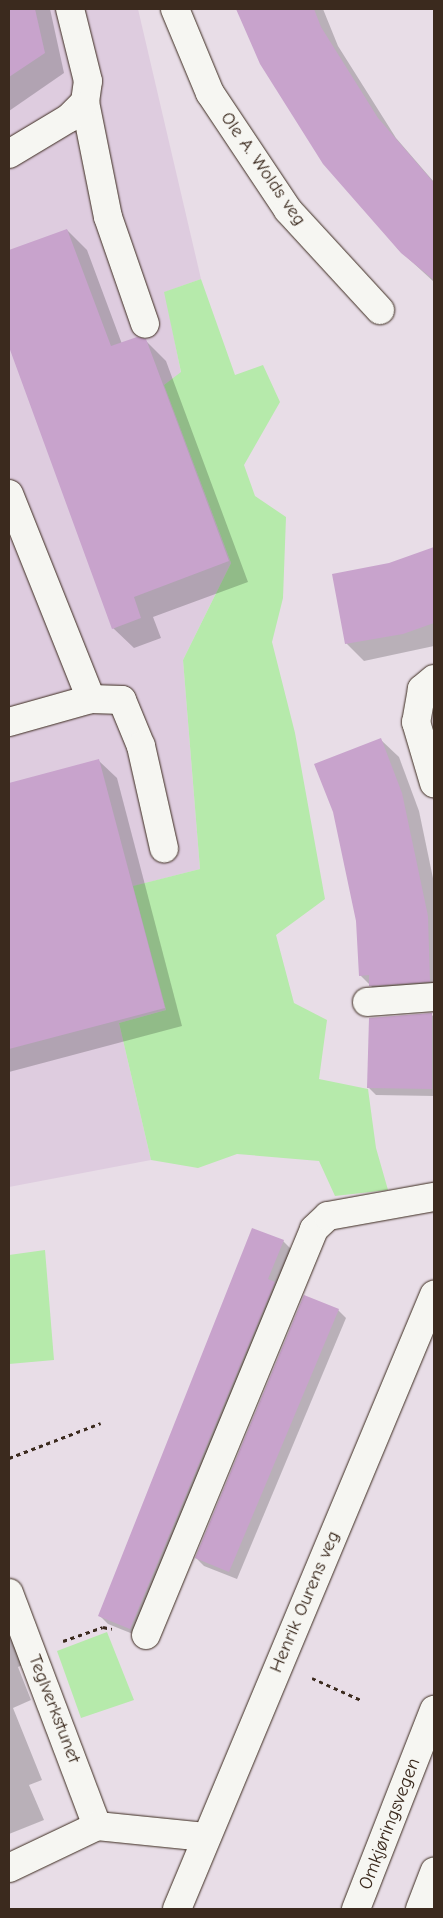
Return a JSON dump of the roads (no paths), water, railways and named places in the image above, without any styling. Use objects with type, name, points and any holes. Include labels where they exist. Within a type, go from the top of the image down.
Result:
[{"type":"main road","points":[[70,9],[88,81],[85,102],[108,217],[145,324]]},
{"type":"main road","name":"Ole A. Wolds veg","points":[[175,9],[210,93],[288,210],[380,310]]},
{"type":"main road","points":[[9,154],[69,118],[85,102]]},
{"type":"main road","points":[[9,494],[91,699]]},
{"type":"main road","points":[[434,680],[422,689],[416,722],[434,783]]},
{"type":"main road","points":[[9,722],[91,699],[122,700],[142,746],[164,848]]},
{"type":"main road","points":[[367,1002],[434,997]]},
{"type":"main road","points":[[146,1635],[314,1229],[328,1216],[434,1197]]},
{"type":"main road","name":"Henrik Ourens veg","points":[[177,1909],[205,1837],[434,1295]]},
{"type":"main road","name":"Teglverkstunet","points":[[9,1593],[97,1826]]},
{"type":"main road","name":"Omkjøringsvegen","points":[[356,1909],[434,1706]]},
{"type":"main road","points":[[9,1868],[97,1826],[205,1837]]},
{"type":"main road","points":[[420,1909],[434,1872]]}]
